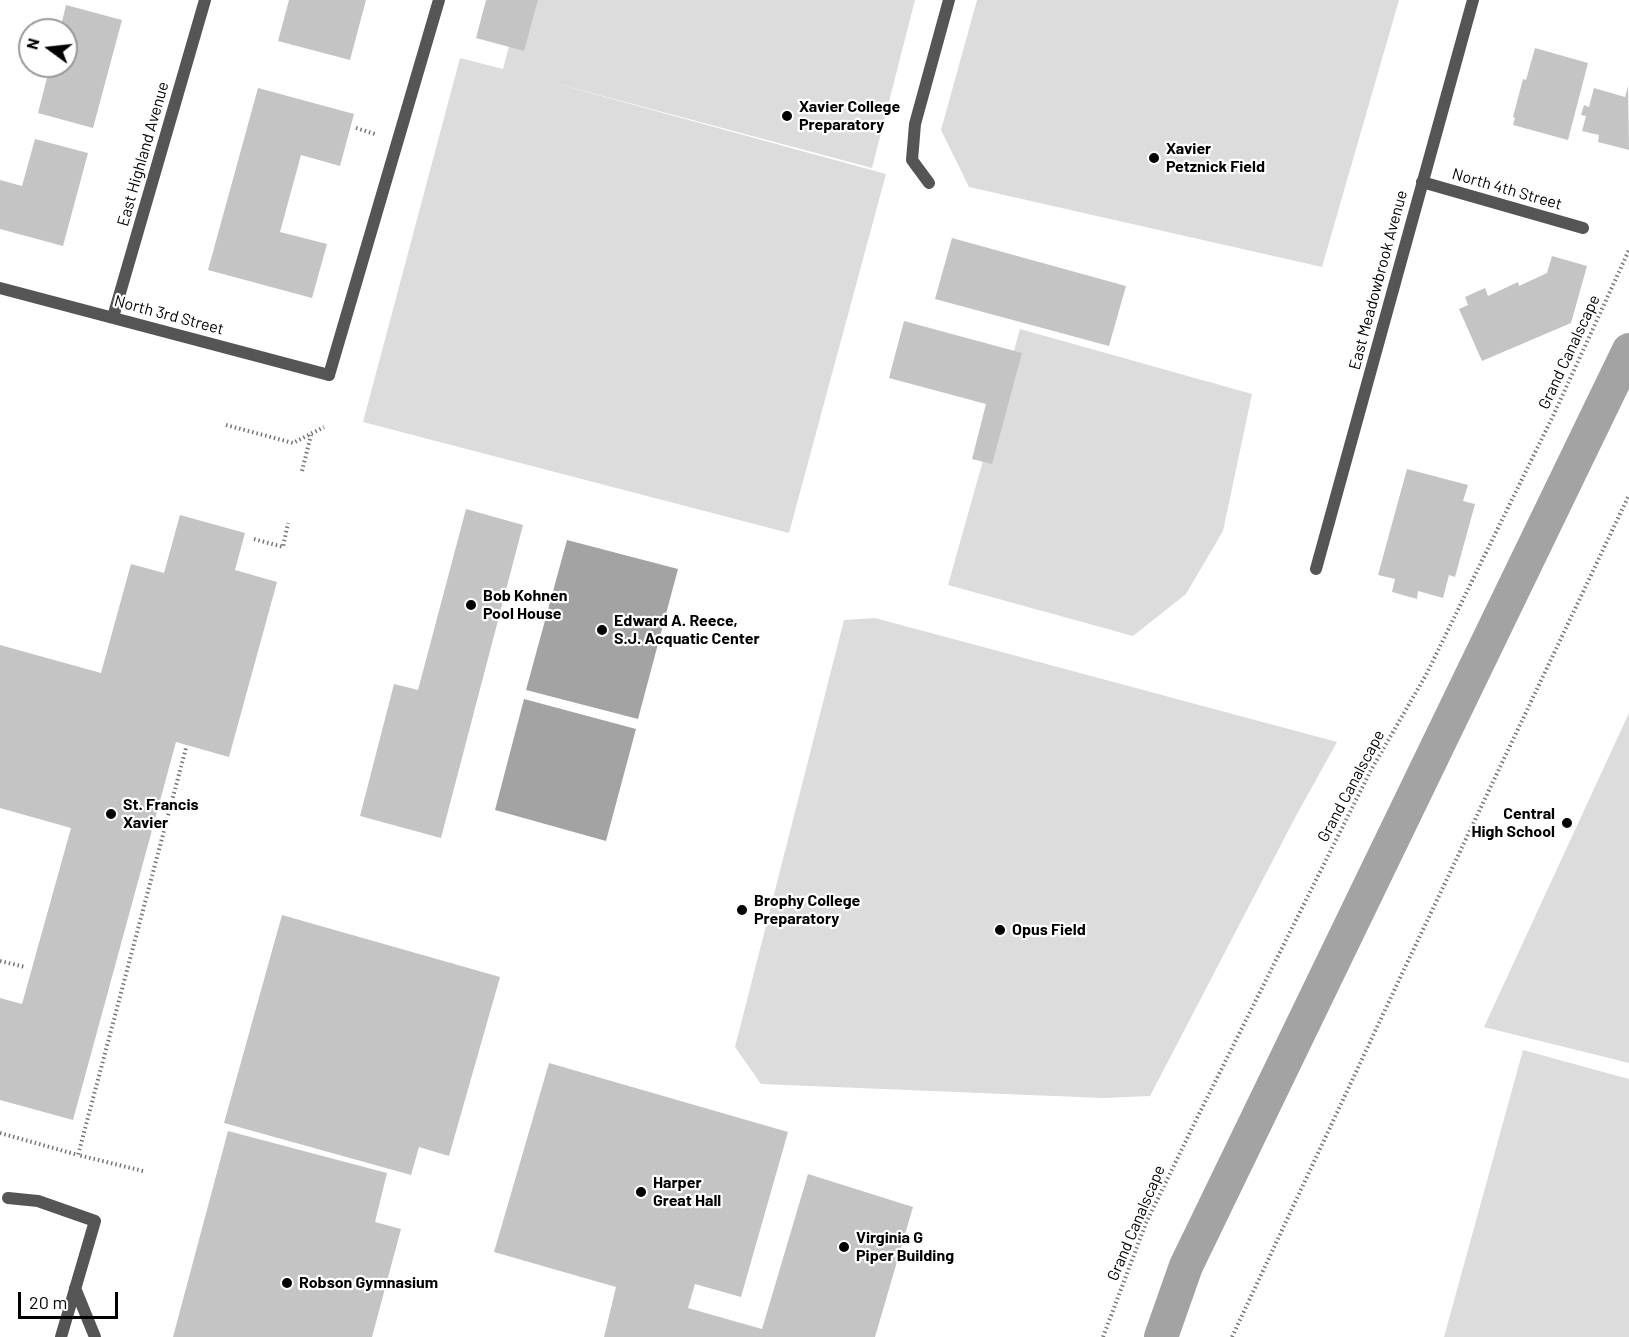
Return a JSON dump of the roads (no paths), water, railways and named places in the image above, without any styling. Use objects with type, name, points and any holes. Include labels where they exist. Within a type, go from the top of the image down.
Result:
[{"type":"street","name":"East Highland Avenue","points":[[113,317],[205,0]]},
{"type":"street","name":"North 3rd Street","points":[[0,288],[329,375],[439,0]]},
{"type":"street","points":[[929,183],[912,160],[915,124],[949,0]]},
{"type":"street","name":"East Meadowbrook Avenue","points":[[1316,569],[1473,0]]},
{"type":"street","name":"North 4th Street","points":[[1422,182],[1583,228]]},
{"type":"street","points":[[9,1198],[38,1201],[95,1221],[61,1337]]},
{"type":"street","points":[[75,1288],[95,1337]]},
{"type":"waterway","points":[[1161,1337],[1186,1266],[1629,350]]},
{"type":"place","name":"Xavier College Preparatory","points":[[787,116]]},
{"type":"place","name":"Xavier Petznick Field","points":[[1154,158]]},
{"type":"place","name":"Bob Kohnen Pool House","points":[[471,605]]},
{"type":"place","name":"Edward A. Reece, S.J. Acquatic Center","points":[[602,630]]},
{"type":"place","name":"St. Francis Xavier","points":[[111,814]]},
{"type":"place","name":"Central High School","points":[[1567,823]]},
{"type":"place","name":"Brophy College Preparatory","points":[[742,910]]},
{"type":"place","name":"Opus Field","points":[[1000,930]]},
{"type":"place","name":"Harper Great Hall","points":[[641,1192]]},
{"type":"place","name":"Virginia G Piper Building","points":[[844,1247]]},
{"type":"place","name":"Robson Gymnasium","points":[[287,1283]]}]
